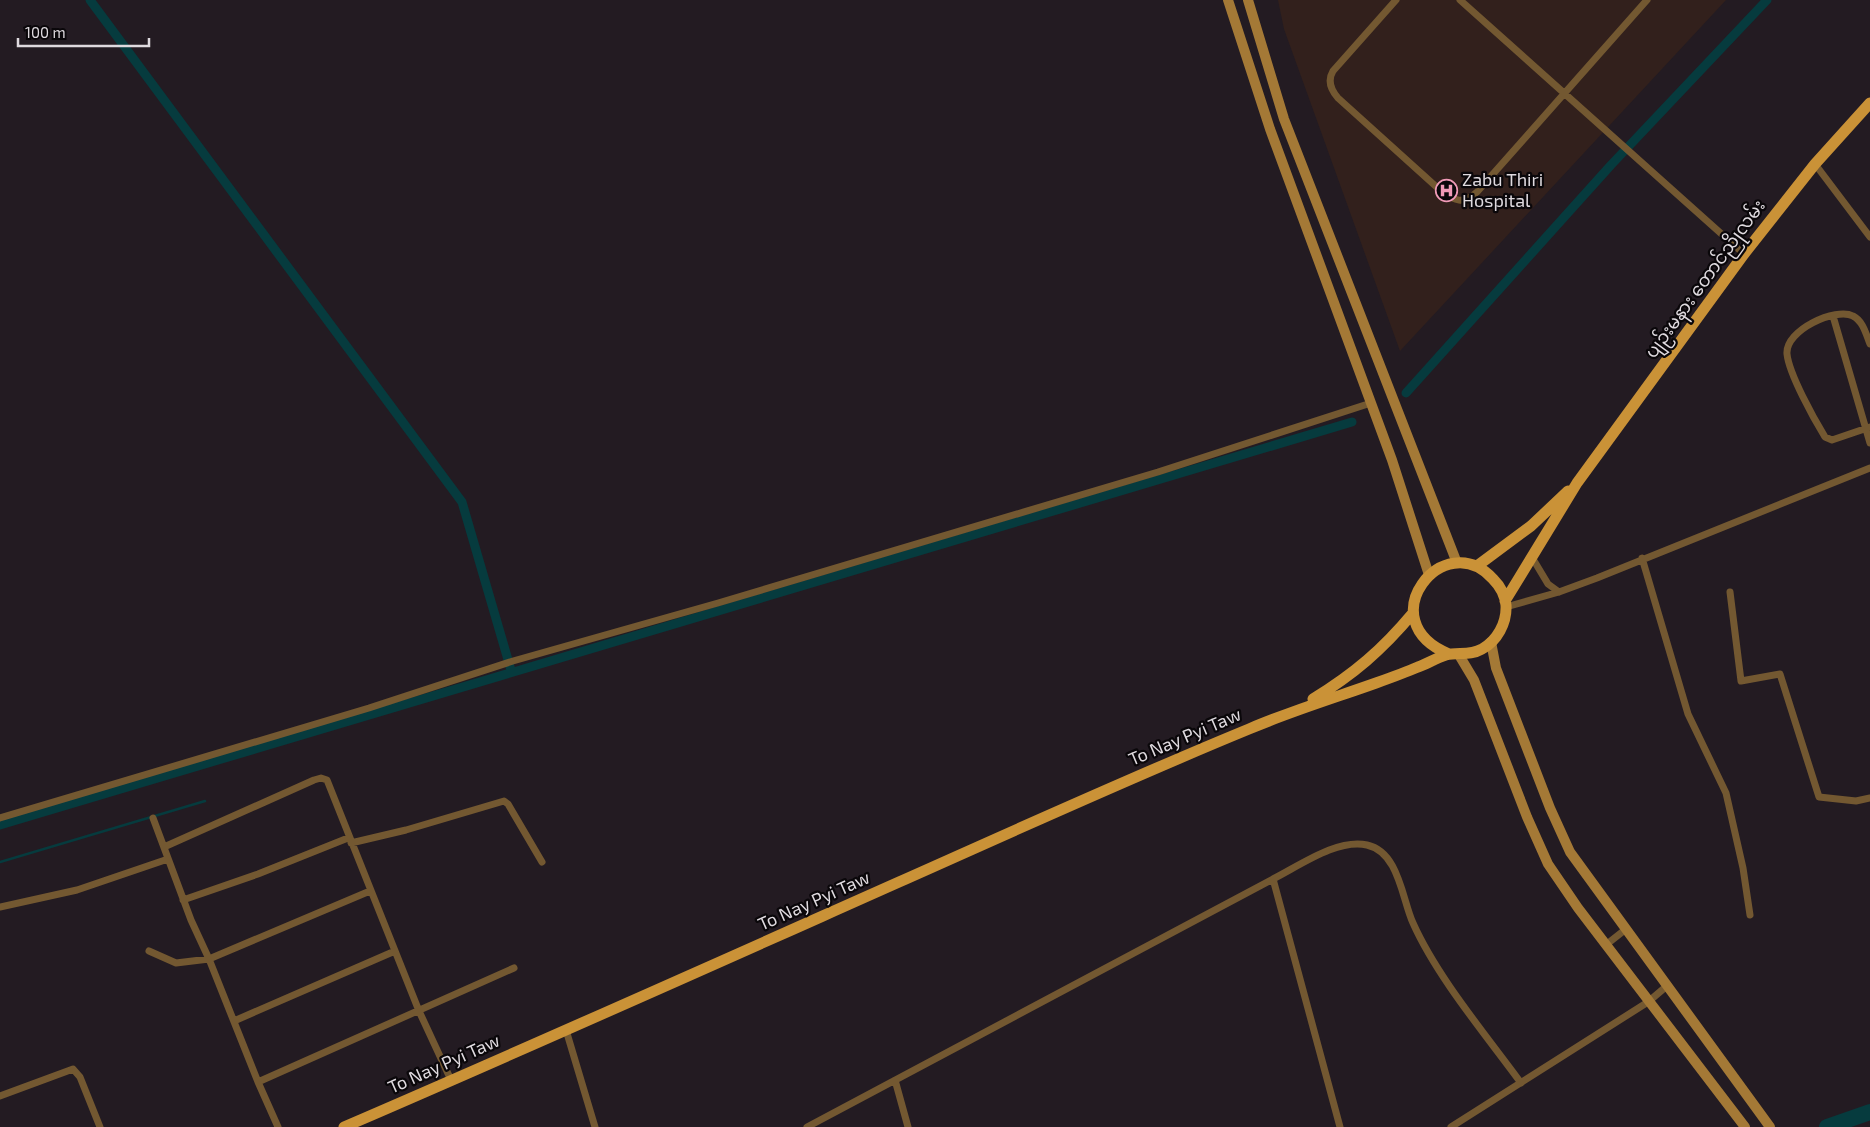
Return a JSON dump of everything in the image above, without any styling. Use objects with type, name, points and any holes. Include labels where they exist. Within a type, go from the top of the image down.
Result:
[{"type":"main road","points":[[1228,0],[1270,129],[1409,508],[1429,575]]},
{"type":"main road","points":[[1248,0],[1284,119],[1457,563]]},
{"type":"main road","name":"ပျဉ်းမနား တောင်ညိုလမ်း","points":[[1577,483],[1744,254],[1815,164],[1870,103]]},
{"type":"main road","points":[[1476,566],[1531,526],[1577,483]]},
{"type":"main road","points":[[1299,708],[1454,655],[1476,652],[1491,642],[1503,625],[1506,604],[1577,483]]},
{"type":"main road","points":[[1506,604],[1499,585],[1489,574],[1476,566],[1457,563],[1445,566],[1429,575],[1416,592],[1413,613],[1417,627],[1424,640],[1435,649],[1454,655],[1474,680],[1527,817],[1548,864],[1578,908],[1607,944],[1648,1002],[1745,1127]]},
{"type":"main road","points":[[1299,708],[1367,663],[1383,648],[1413,613]]},
{"type":"main road","points":[[1491,642],[1500,678],[1550,808],[1570,852],[1770,1126]]},
{"type":"main road","name":"To Nay Pyi Taw","points":[[345,1127],[1159,766],[1299,708]]},
{"type":"street","points":[[1396,0],[1333,71],[1330,85],[1338,98],[1441,191],[1456,201],[1466,200],[1477,192],[1647,0]]},
{"type":"street","points":[[1460,0],[1744,254]]},
{"type":"street","points":[[1815,164],[1870,237]]},
{"type":"street","points":[[1868,428],[1832,440],[1825,438],[1789,361],[1788,344],[1802,328],[1833,316],[1847,314],[1863,325],[1870,344]]},
{"type":"street","points":[[1833,316],[1868,428],[1870,443]]},
{"type":"street","points":[[0,818],[369,708],[510,662],[718,603],[1149,474],[1371,403]]},
{"type":"street","points":[[1506,604],[1559,592],[1870,468]]},
{"type":"street","points":[[1642,558],[1688,714],[1726,793],[1743,868],[1750,915]]},
{"type":"street","points":[[1533,559],[1548,584],[1559,592]]},
{"type":"street","points":[[1730,592],[1741,681],[1780,674],[1819,797],[1856,801],[1870,798]]},
{"type":"street","points":[[164,847],[321,778],[330,783],[370,892],[419,1011],[451,1080]]},
{"type":"street","points":[[183,900],[350,840],[406,830],[504,801],[508,804],[542,862]]},
{"type":"street","points":[[153,818],[183,900],[278,1127]]},
{"type":"street","points":[[807,1127],[1273,879],[1337,847],[1353,843],[1368,845],[1381,851],[1392,865],[1412,922],[1427,951],[1521,1083]]},
{"type":"street","points":[[0,907],[77,890],[168,859]]},
{"type":"street","points":[[1273,879],[1340,1127]]},
{"type":"street","points":[[149,951],[176,963],[209,959],[370,892]]},
{"type":"street","points":[[1607,944],[1626,929]]},
{"type":"street","points":[[234,1021],[395,950]]},
{"type":"street","points":[[258,1082],[514,968]]},
{"type":"street","points":[[1451,1127],[1582,1042],[1648,1002],[1668,985]]},
{"type":"street","points":[[566,1030],[595,1127]]},
{"type":"street","points":[[0,1096],[73,1069],[80,1077],[100,1127]]},
{"type":"street","points":[[895,1080],[908,1127]]},
{"type":"shaded area","name":"Zabu Thiri Hospital","points":[[1278,0],[1726,0],[1400,351],[1284,29]]},
{"type":"waterway","points":[[90,0],[462,502],[511,670]]},
{"type":"waterway","points":[[1406,393],[1611,165],[1767,0]]},
{"type":"waterway","points":[[0,825],[1352,422]]},
{"type":"waterway","points":[[0,862],[205,801]]},
{"type":"waterway","points":[[1827,1127],[1870,1112]]},
{"type":"place","name":"Zabu Thiri Hospital","points":[[1446,190]]}]
